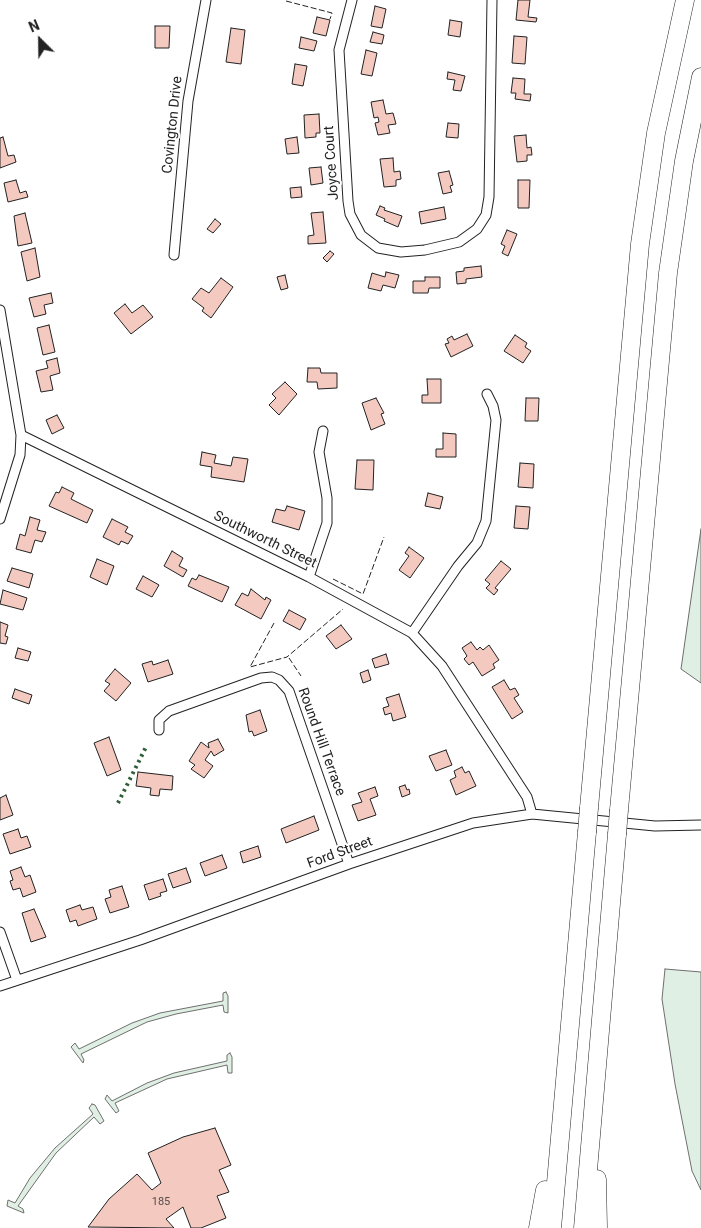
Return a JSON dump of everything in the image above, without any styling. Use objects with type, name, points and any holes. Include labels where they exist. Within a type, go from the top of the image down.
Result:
[{"type":"highway","points":[[552,1228],[641,235],[663,96],[685,0]]},
{"type":"highway","points":[[583,1228],[666,291],[678,198],[701,77]]},
{"type":"highway","points":[[691,125],[701,96]]},
{"type":"highway","points":[[596,1079],[598,1228]]},
{"type":"highway","points":[[538,1228],[564,1086]]},
{"type":"street","name":"Covington Drive","points":[[174,255],[188,101],[206,0]]},
{"type":"street","name":"Joyce Court","points":[[352,0],[339,50],[350,214],[362,235],[378,248],[401,252],[425,250],[459,242],[477,229],[486,215],[489,197],[492,0]]},
{"type":"street","points":[[0,310],[21,435],[20,455],[0,519]]},
{"type":"street","points":[[412,633],[458,566],[477,543],[486,521],[496,420],[493,406],[487,394]]},
{"type":"street","points":[[309,577],[327,522],[327,498],[319,452],[323,431]]},
{"type":"street","name":"Southworth Street","points":[[21,435],[309,577],[412,633],[442,666],[527,797],[532,814]]},
{"type":"street","name":"Round Hill Terrace","points":[[159,730],[159,720],[169,711],[261,678],[272,677],[279,680],[289,691],[349,864]]},
{"type":"street","name":"Ford Street","points":[[0,986],[140,940],[349,864],[473,823],[532,814],[655,826],[701,824]]},
{"type":"street","points":[[0,932],[17,980]]},
{"type":"green space","points":[[701,529],[701,683],[681,669]]},
{"type":"green space","points":[[665,969],[701,972],[701,1190],[692,1171],[675,1084],[662,999]]},
{"type":"green space","points":[[226,992],[228,996],[228,1013],[224,1012],[223,1005],[147,1022],[81,1054],[84,1060],[83,1063],[71,1047],[75,1043],[79,1049],[132,1023],[160,1013],[223,1001],[223,993]]},
{"type":"green space","points":[[230,1053],[232,1057],[232,1073],[228,1073],[227,1065],[167,1079],[115,1103],[119,1111],[116,1113],[105,1099],[107,1095],[112,1101],[147,1083],[174,1073],[227,1061],[227,1055]]},
{"type":"green space","points":[[92,1104],[95,1105],[104,1121],[100,1124],[94,1117],[56,1153],[18,1206],[23,1209],[24,1213],[7,1206],[8,1200],[15,1203],[30,1178],[55,1148],[93,1114],[89,1108]]},
{"type":"building","points":[[518,0],[530,0],[528,17],[537,18],[536,22],[516,20]]},
{"type":"building","points":[[375,6],[386,9],[382,28],[371,26]]},
{"type":"building","points":[[317,17],[330,20],[326,36],[313,33]]},
{"type":"building","points":[[450,20],[462,22],[460,37],[448,35]]},
{"type":"building","points":[[155,26],[170,26],[169,48],[155,48]]},
{"type":"building","points":[[231,28],[245,30],[241,64],[226,62]]},
{"type":"building","points":[[373,32],[384,35],[382,44],[370,42]]},
{"type":"building","points":[[514,36],[527,37],[525,64],[512,63]]},
{"type":"building","points":[[301,37],[317,41],[314,51],[299,48]]},
{"type":"building","points":[[366,50],[377,53],[372,76],[361,74]]},
{"type":"building","points":[[295,64],[307,66],[303,86],[292,84]]},
{"type":"building","points":[[448,72],[465,76],[461,91],[453,90],[455,80],[447,79]]},
{"type":"building","points":[[513,78],[525,79],[524,94],[531,94],[530,101],[515,99],[516,93],[511,93]]},
{"type":"building","points":[[383,100],[386,114],[393,113],[396,124],[388,125],[390,133],[378,135],[375,123],[379,122],[378,117],[374,118],[371,102]]},
{"type":"building","points":[[319,114],[320,133],[316,133],[316,137],[305,138],[304,115]]},
{"type":"building","points":[[448,123],[459,124],[458,138],[446,137]]},
{"type":"building","points":[[526,135],[527,148],[531,147],[532,155],[527,155],[527,161],[517,162],[514,136]]},
{"type":"building","points":[[3,137],[8,156],[14,155],[16,162],[0,168],[0,138]]},
{"type":"building","points":[[297,137],[299,153],[287,154],[285,139]]},
{"type":"building","points":[[393,158],[394,172],[400,171],[401,179],[396,180],[396,186],[384,187],[380,159]]},
{"type":"building","points":[[321,167],[323,183],[311,185],[309,168]]},
{"type":"building","points":[[449,171],[453,185],[450,186],[452,192],[443,194],[438,173]]},
{"type":"building","points":[[16,180],[20,193],[26,191],[28,197],[8,202],[4,183]]},
{"type":"building","points":[[518,180],[530,180],[529,208],[518,208]]},
{"type":"building","points":[[301,187],[302,197],[291,198],[290,188]]},
{"type":"building","points":[[380,206],[385,208],[384,210],[402,216],[398,227],[376,215]]},
{"type":"building","points":[[444,207],[446,219],[421,224],[419,212]]},
{"type":"building","points":[[323,212],[326,243],[308,244],[308,236],[314,235],[311,213]]},
{"type":"building","points":[[25,213],[32,243],[18,246],[14,216]]},
{"type":"building","points":[[215,219],[221,224],[213,233],[207,229]]},
{"type":"building","points":[[507,230],[517,234],[508,256],[502,253],[505,246],[501,244]]},
{"type":"building","points":[[35,248],[40,277],[27,281],[21,252]]},
{"type":"building","points":[[330,251],[334,254],[327,262],[323,258]]},
{"type":"building","points":[[481,266],[482,277],[466,279],[466,283],[457,284],[456,272],[464,271],[464,268]]},
{"type":"building","points":[[386,272],[399,275],[395,288],[383,285],[381,291],[368,288],[372,273],[385,277]]},
{"type":"building","points":[[285,275],[288,288],[281,290],[277,277]]},
{"type":"building","points":[[425,277],[440,277],[440,288],[429,288],[428,293],[413,293],[413,281],[425,281]]},
{"type":"building","points":[[221,278],[233,287],[211,318],[202,311],[204,308],[192,299],[201,288],[209,293]]},
{"type":"building","points":[[51,293],[53,303],[44,305],[46,314],[34,317],[29,298]]},
{"type":"building","points":[[125,304],[132,313],[143,305],[153,317],[131,334],[114,313]]},
{"type":"building","points":[[49,325],[55,352],[43,355],[37,328]]},
{"type":"building","points":[[467,334],[473,346],[451,357],[445,344],[449,343],[447,339],[452,336],[454,340]]},
{"type":"building","points":[[515,335],[527,343],[525,347],[531,351],[523,363],[504,351]]},
{"type":"building","points":[[57,358],[60,373],[50,376],[53,390],[41,392],[36,371],[48,368],[46,361]]},
{"type":"building","points":[[308,368],[320,368],[321,373],[337,373],[337,388],[318,389],[317,382],[307,382]]},
{"type":"building","points":[[427,379],[441,379],[441,403],[422,403],[422,395],[428,395]]},
{"type":"building","points":[[285,382],[297,394],[279,415],[269,405],[276,398],[272,394]]},
{"type":"building","points":[[376,398],[384,413],[381,414],[385,424],[371,430],[362,403]]},
{"type":"building","points":[[526,398],[539,398],[538,421],[525,421]]},
{"type":"building","points":[[57,415],[64,428],[52,434],[46,420]]},
{"type":"building","points":[[443,433],[456,434],[456,457],[436,457],[436,449],[443,449]]},
{"type":"building","points":[[202,452],[216,455],[214,463],[231,466],[233,457],[248,459],[244,482],[211,477],[212,467],[200,465]]},
{"type":"building","points":[[357,460],[374,460],[373,490],[355,489]]},
{"type":"building","points":[[520,463],[534,464],[533,488],[518,487]]},
{"type":"building","points":[[62,487],[74,493],[71,499],[93,510],[87,523],[49,506],[56,492],[59,493]]},
{"type":"building","points":[[428,493],[443,497],[440,509],[425,506]]},
{"type":"building","points":[[287,506],[305,511],[299,530],[272,522],[276,509],[285,511]]},
{"type":"building","points":[[516,506],[530,507],[528,529],[514,528]]},
{"type":"building","points":[[30,517],[40,520],[37,530],[46,532],[42,542],[35,540],[31,553],[16,549],[20,534],[25,536]]},
{"type":"building","points":[[112,519],[128,527],[125,532],[133,536],[128,544],[121,541],[119,545],[103,537]]},
{"type":"building","points":[[409,547],[424,558],[410,578],[399,570],[409,556],[405,553]]},
{"type":"building","points":[[172,551],[183,558],[179,566],[187,570],[183,577],[164,566]]},
{"type":"building","points":[[97,559],[114,566],[107,585],[90,577]]},
{"type":"building","points":[[501,561],[511,569],[495,588],[498,590],[494,595],[486,588],[490,584],[485,580]]},
{"type":"building","points":[[12,568],[33,574],[29,588],[7,581]]},
{"type":"building","points":[[199,575],[229,587],[222,602],[188,586],[192,578],[196,580]]},
{"type":"building","points":[[143,576],[159,585],[152,597],[136,589]]},
{"type":"building","points":[[251,589],[265,600],[266,597],[271,600],[261,619],[235,605],[242,593],[248,596]]},
{"type":"building","points":[[3,590],[27,598],[23,610],[0,604]]},
{"type":"building","points":[[289,610],[306,619],[300,630],[283,621]]},
{"type":"building","points":[[0,622],[8,625],[5,636],[8,637],[6,644],[0,643]]},
{"type":"building","points":[[341,625],[352,639],[336,649],[326,636]]},
{"type":"building","points":[[471,642],[477,650],[480,647],[483,650],[489,645],[499,660],[493,664],[495,668],[482,676],[473,662],[469,665],[464,659],[467,656],[462,648]]},
{"type":"building","points":[[18,648],[31,652],[28,661],[15,658]]},
{"type":"building","points":[[386,654],[389,664],[375,668],[372,659]]},
{"type":"building","points":[[168,660],[173,674],[148,682],[142,664],[152,661],[153,665]]},
{"type":"building","points":[[115,669],[131,683],[116,701],[104,691],[110,684],[105,681]]},
{"type":"building","points":[[368,670],[371,680],[363,683],[360,673]]},
{"type":"building","points":[[504,680],[510,690],[515,688],[519,695],[514,698],[523,712],[512,719],[492,687]]},
{"type":"building","points":[[15,689],[32,695],[29,704],[12,698]]},
{"type":"building","points":[[399,694],[406,717],[393,721],[391,713],[385,715],[383,708],[389,706],[386,698]]},
{"type":"building","points":[[260,710],[267,731],[254,736],[252,731],[249,732],[246,715]]},
{"type":"building","points":[[109,737],[121,770],[107,776],[94,743]]},
{"type":"building","points":[[218,739],[224,750],[214,756],[211,751],[205,760],[213,766],[204,778],[191,769],[195,765],[189,761],[201,742],[209,748],[208,743]]},
{"type":"building","points":[[446,750],[452,765],[436,771],[429,756]]},
{"type":"building","points":[[462,767],[465,773],[469,771],[476,786],[456,795],[450,780],[456,777],[454,771]]},
{"type":"building","points":[[138,772],[173,776],[172,790],[160,789],[159,796],[150,795],[151,788],[136,786]]},
{"type":"building","points":[[405,785],[407,790],[409,789],[410,794],[402,797],[399,787]]},
{"type":"building","points":[[375,787],[378,796],[370,799],[376,815],[358,821],[352,805],[362,802],[358,793]]},
{"type":"building","points":[[6,795],[13,815],[0,820],[0,798]]},
{"type":"building","points":[[314,816],[319,830],[286,843],[281,829]]},
{"type":"building","points":[[18,829],[21,838],[27,836],[31,847],[10,854],[3,834]]},
{"type":"building","points":[[258,846],[261,857],[243,863],[240,852]]},
{"type":"building","points":[[222,855],[227,868],[205,876],[200,863]]},
{"type":"building","points":[[21,867],[25,877],[30,875],[36,892],[23,897],[20,888],[13,890],[10,881],[13,880],[10,871]]},
{"type":"building","points":[[186,868],[191,882],[173,888],[168,874]]},
{"type":"building","points":[[163,879],[167,891],[160,893],[161,896],[149,900],[144,885]]},
{"type":"building","points":[[122,886],[129,907],[110,913],[105,899],[111,897],[109,890]]},
{"type":"building","points":[[80,905],[82,910],[93,907],[97,919],[78,926],[76,920],[70,922],[66,910]]},
{"type":"building","points":[[34,909],[46,937],[31,942],[22,913]]},
{"type":"building","points":[[215,1128],[231,1165],[219,1170],[229,1192],[217,1196],[226,1218],[201,1228],[191,1228],[183,1207],[166,1219],[174,1228],[88,1227],[109,1199],[137,1174],[152,1190],[161,1183],[148,1153],[183,1137]]},
{"type":"hedge","points":[[118,803],[147,745]]},
{"type":"fence","points":[[286,1],[332,13],[330,19]]},
{"type":"fence","points":[[333,579],[363,594],[384,537]]},
{"type":"fence","points":[[274,623],[250,667],[287,657],[343,609]]},
{"type":"fence","points":[[289,658],[301,676]]}]
